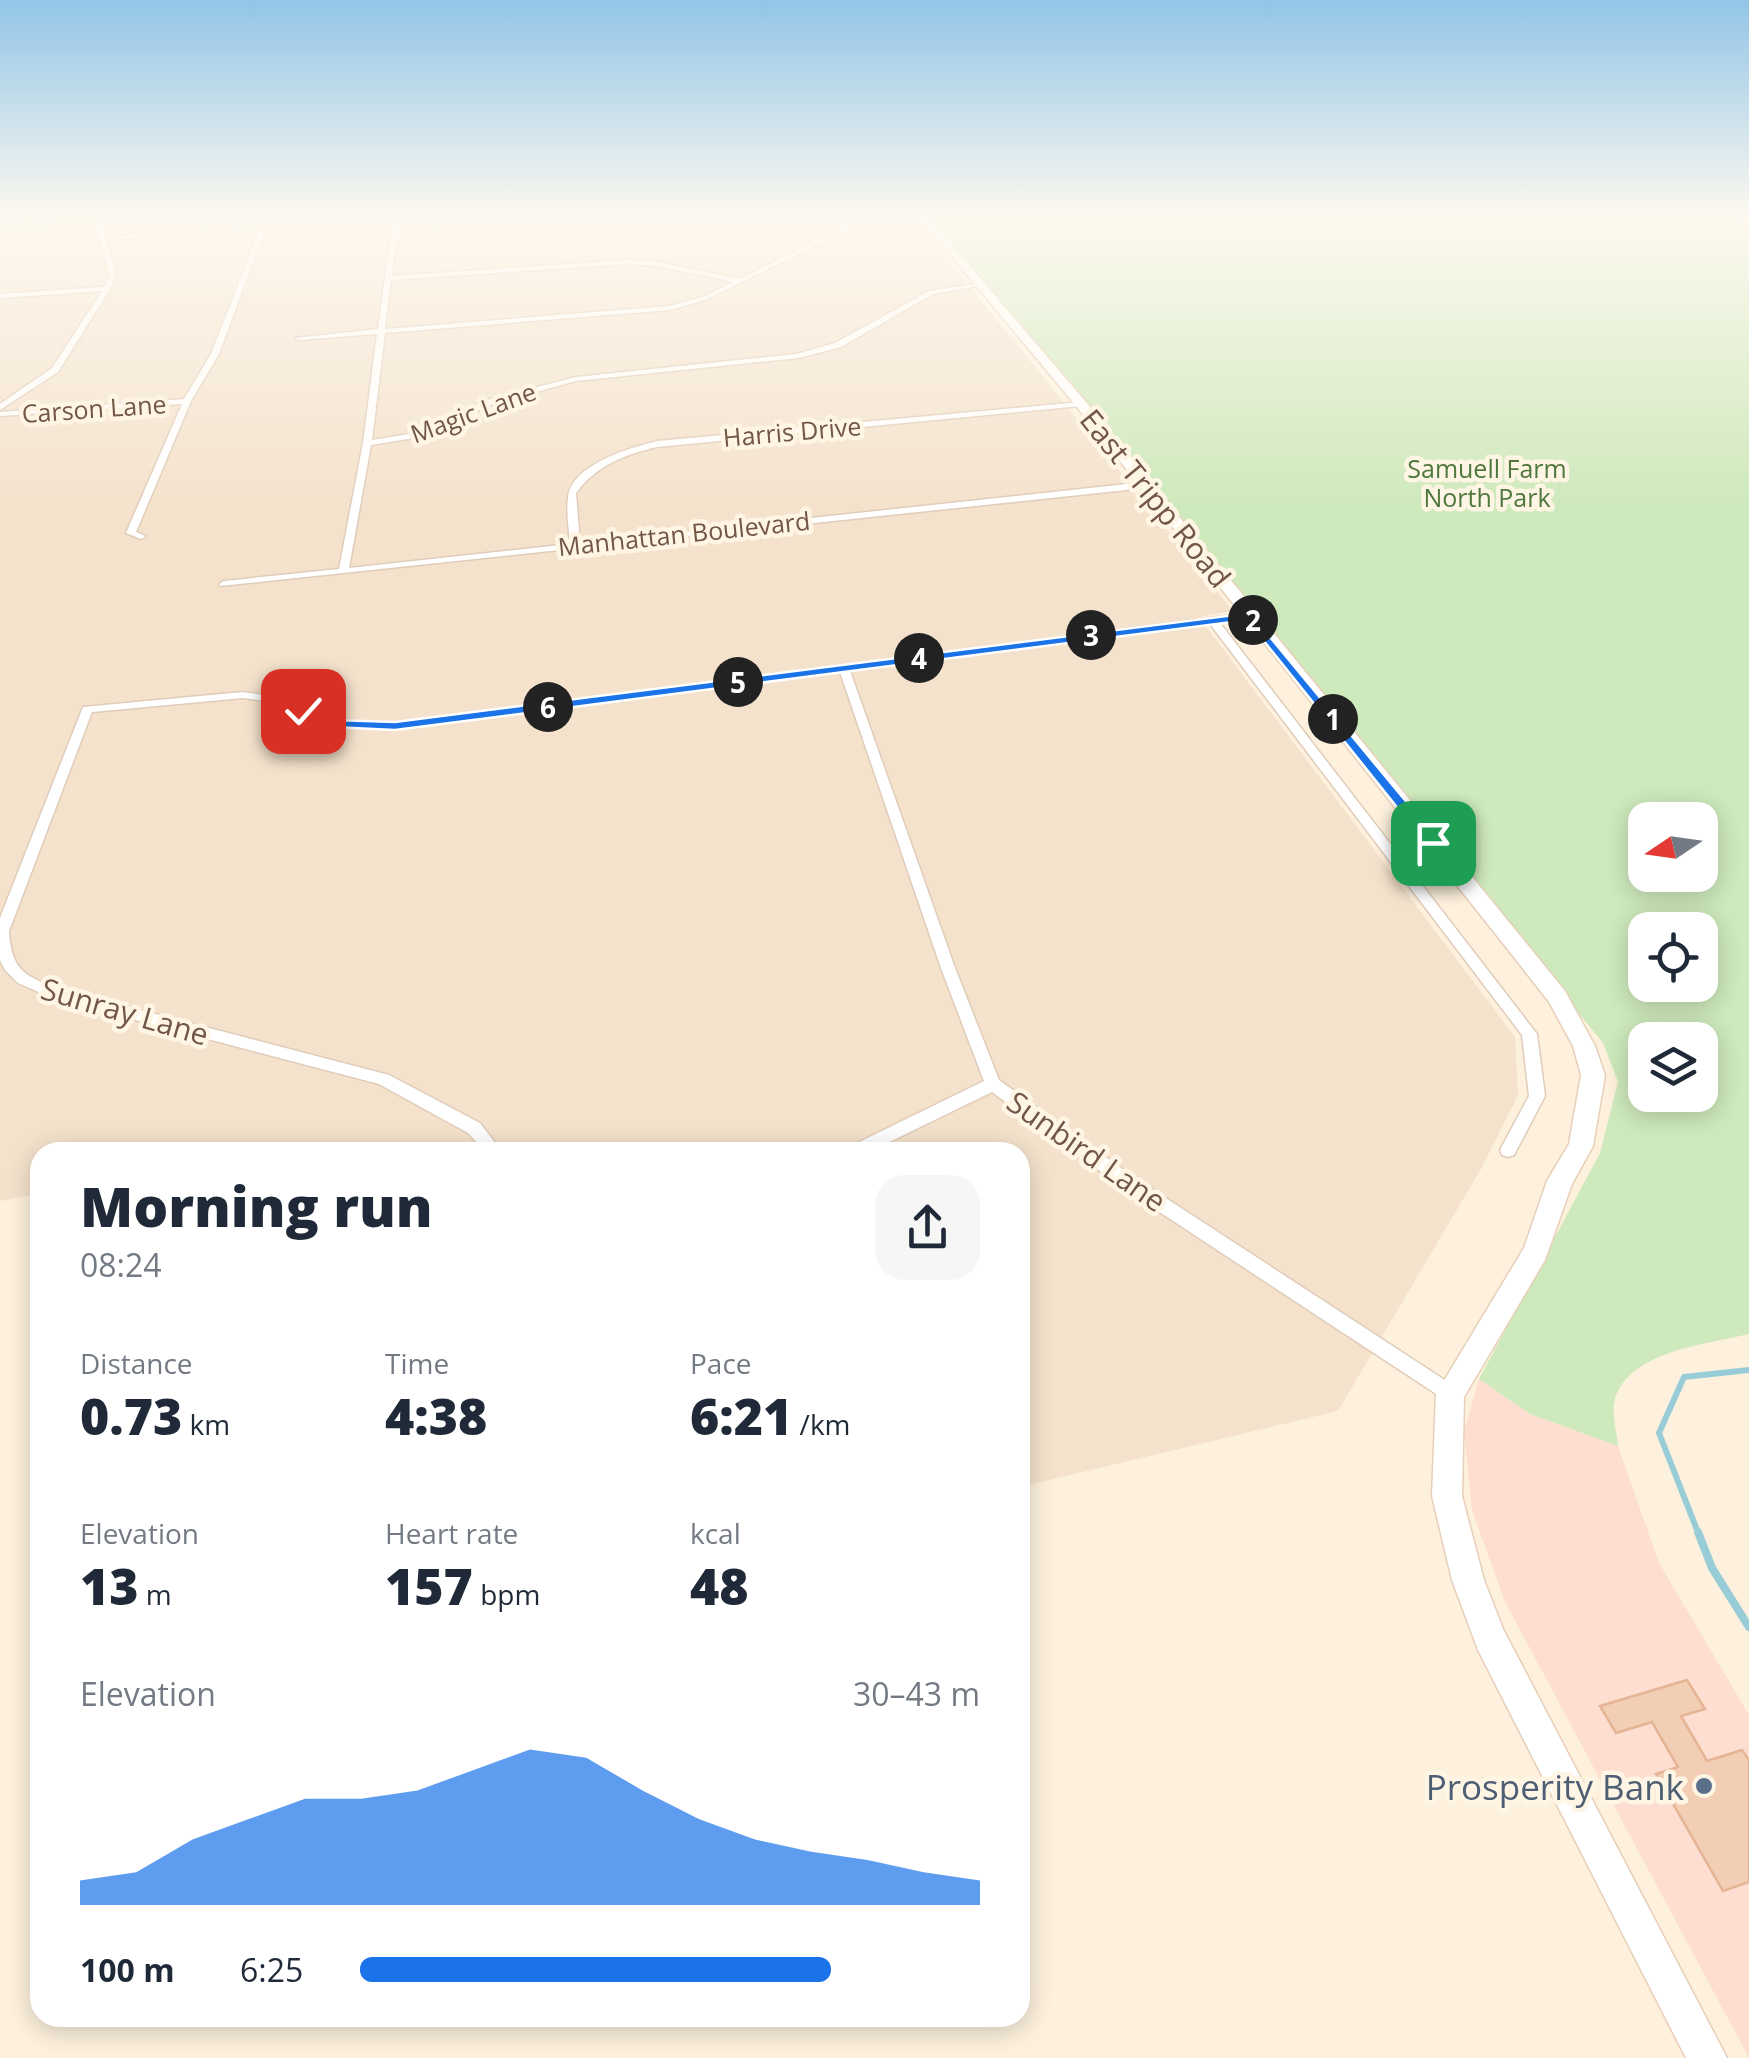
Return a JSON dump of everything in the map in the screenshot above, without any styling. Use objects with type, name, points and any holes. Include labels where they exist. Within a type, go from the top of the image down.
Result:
[{"type":"street","points":[[0,411],[56,370],[91,314]]},
{"type":"street","points":[[142,536],[131,534],[187,401],[215,354],[230,314]]},
{"type":"street","points":[[343,571],[367,443],[382,314]]},
{"type":"street","points":[[299,338],[597,314]]},
{"type":"street","name":"Magic Lane","points":[[367,443],[411,436],[490,402],[576,379],[796,356],[838,345],[892,314]]},
{"type":"street","name":"East Tripp Road","points":[[1005,314],[1557,998],[1584,1046],[1593,1074],[1581,1146],[1560,1181],[1536,1252],[1450,1394],[1447,1496],[1468,1580],[1490,1638],[1707,2058]]},
{"type":"street","name":"Carson Lane","points":[[0,411],[187,401]]},
{"type":"street","name":"Harris Drive","points":[[574,544],[572,493],[595,465],[629,451],[677,442],[1081,404]]},
{"type":"street","name":"Manhattan Boulevard","points":[[224,584],[1145,484]]},
{"type":"street","points":[[844,669],[1250,616]]},
{"type":"street","points":[[1213,621],[1529,1034],[1537,1096],[1508,1150]]},
{"type":"street","name":"Sunbird Lane","points":[[844,669],[948,968],[993,1084],[1129,1183],[1450,1394]]},
{"type":"street","name":"Sunray Lane","points":[[486,1142],[474,1128],[383,1078],[57,994],[28,984],[9,968],[2,952],[2,931],[87,708],[243,695],[274,699],[332,723],[395,726],[844,669]]},
{"type":"street","points":[[876,1142],[993,1084]]},
{"type":"shaded area","points":[[0,314],[992,314],[1233,611],[1199,617],[1515,1037],[1518,1095],[1481,1169],[1338,1411],[1030,1485],[1030,1142],[30,1142],[30,1196],[0,1201]]},
{"type":"shaded area","points":[[1479,1379],[1530,1414],[1618,1446],[1659,1563],[1749,1715],[1749,2058],[1505,1602],[1472,1510],[1464,1432]]},
{"type":"green space","name":"Samuell Farm North Park","points":[[1009,314],[1749,314],[1749,1334],[1672,1352],[1636,1370],[1615,1399],[1618,1446],[1530,1414],[1479,1379],[1600,1153],[1618,1082],[1603,1043],[1153,484]]},
{"type":"building","name":"Prosperity Bank","points":[[1687,1680],[1705,1709],[1681,1716],[1707,1761],[1742,1750],[1749,1760],[1749,1882],[1723,1891],[1656,1774],[1678,1767],[1652,1722],[1616,1733],[1600,1706]]},
{"type":"waterway","points":[[1699,1535],[1659,1433],[1684,1377],[1749,1370]]},
{"type":"waterway","points":[[1698,1532],[1712,1568],[1749,1627]]},
{"type":"place","name":"Prosperity Bank","points":[[1704,1786]]},
{"type":"route","points":[[303,711],[332,723],[395,726],[1250,616],[1433,843]]}]
